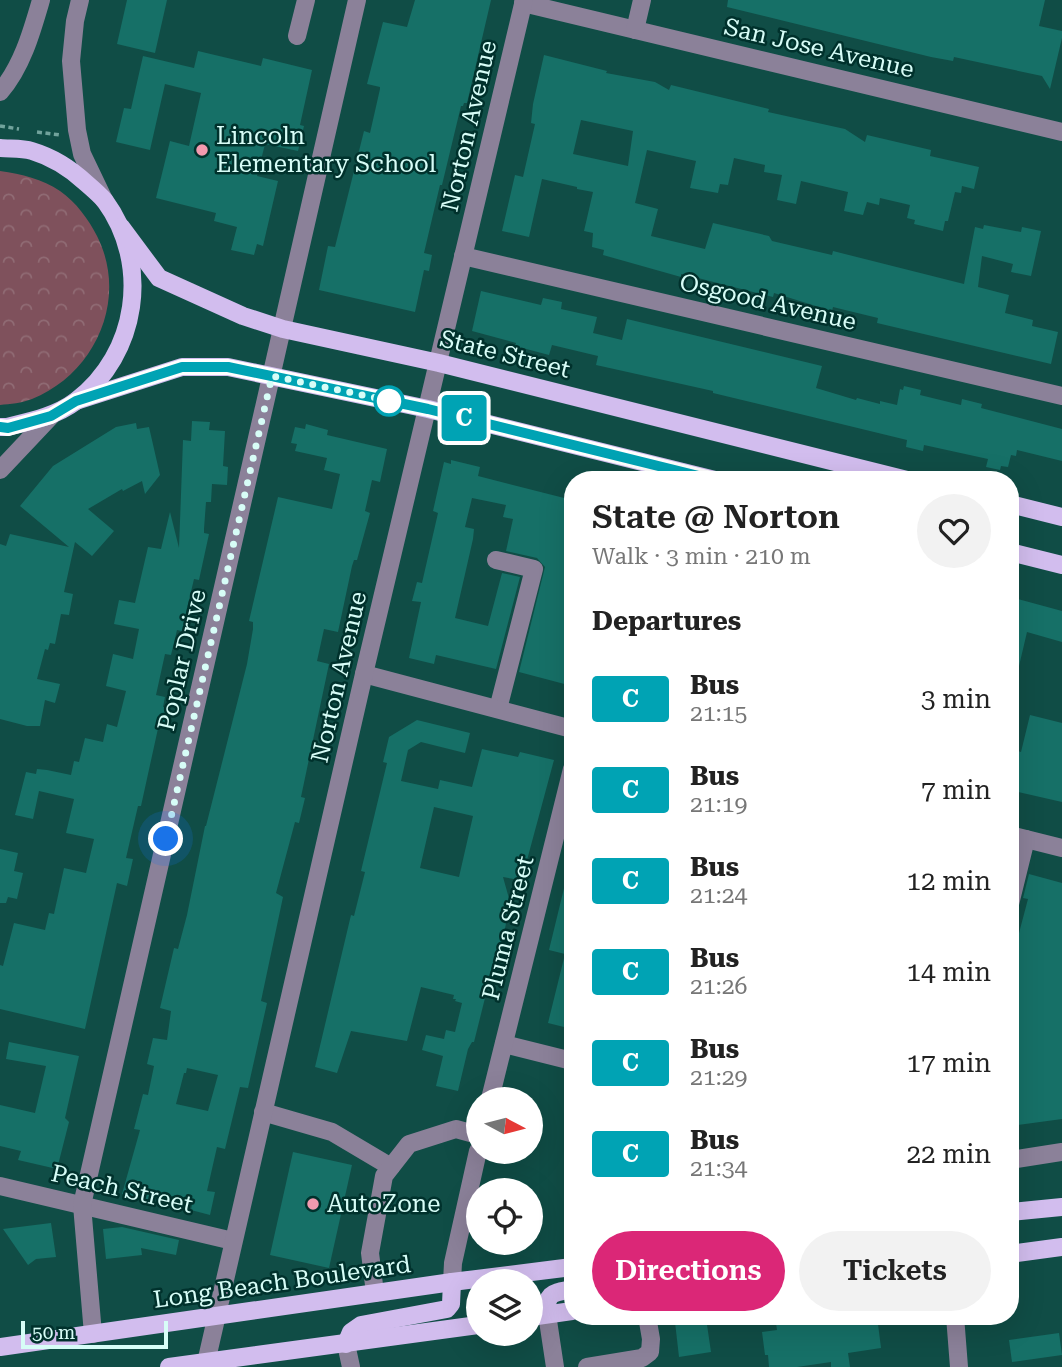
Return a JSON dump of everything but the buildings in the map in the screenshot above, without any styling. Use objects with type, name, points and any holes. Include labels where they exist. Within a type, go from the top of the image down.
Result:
[{"type":"main road","points":[[0,148],[32,151],[72,170],[104,200],[121,228],[132,264],[133,303],[124,341],[104,374],[76,401],[51,416],[8,428],[0,427]]},
{"type":"main road","name":"State Street","points":[[121,228],[159,278],[243,316],[284,329],[439,363],[870,471]]},
{"type":"main road","points":[[76,401],[182,367],[228,367],[428,409],[679,471]]},
{"type":"main road","points":[[1019,506],[1062,517]]},
{"type":"main road","points":[[1019,554],[1062,565]]},
{"type":"main road","points":[[1019,1211],[1062,1207]]},
{"type":"main road","points":[[1019,1253],[1062,1247]]},
{"type":"main road","name":"Long Beach Boulevard","points":[[0,1348],[452,1282],[564,1269]]},
{"type":"main road","points":[[346,1344],[351,1332],[361,1325],[447,1309],[451,1304],[452,1282]]},
{"type":"main road","points":[[543,1308],[550,1296],[564,1292]]},
{"type":"main road","points":[[543,1315],[564,1312]]},
{"type":"main road","points":[[169,1367],[205,1365],[466,1327]]},
{"type":"street","points":[[0,92],[20,60],[31,35],[41,0]]},
{"type":"street","points":[[80,0],[71,61],[77,130],[82,154],[104,200]]},
{"type":"street","points":[[297,36],[306,0]]},
{"type":"street","name":"Poplar Drive","points":[[93,1334],[82,1205],[357,0]]},
{"type":"street","points":[[635,30],[642,0]]},
{"type":"street","name":"San Jose Avenue","points":[[524,1],[1062,132]]},
{"type":"street","name":"Norton Avenue","points":[[205,1365],[364,674],[524,1]]},
{"type":"street","name":"Osgood Avenue","points":[[463,256],[1062,396]]},
{"type":"street","points":[[0,470],[51,416]]},
{"type":"street","points":[[496,560],[534,569],[498,709]]},
{"type":"street","points":[[364,674],[564,727]]},
{"type":"street","name":"Pluma Street","points":[[494,1087],[564,801]]},
{"type":"street","points":[[1019,837],[1062,848]]},
{"type":"street","points":[[504,1044],[564,1059]]},
{"type":"street","points":[[263,1112],[332,1132],[391,1167]]},
{"type":"street","points":[[375,1293],[370,1253],[384,1177],[409,1144],[456,1129],[466,1132]]},
{"type":"street","points":[[1019,1159],[1062,1152]]},
{"type":"street","points":[[452,1282],[453,1263],[475,1164]]},
{"type":"street","name":"Peach Street","points":[[0,1186],[233,1241]]},
{"type":"street","points":[[587,1367],[642,1359],[650,1352],[649,1325]]},
{"type":"street","points":[[956,1325],[959,1367]]},
{"type":"street","points":[[543,1328],[555,1367]]},
{"type":"street","points":[[346,1344],[351,1367]]},
{"type":"green space","points":[[0,171],[39,180],[71,200],[97,236],[106,260],[109,285],[107,309],[100,332],[89,353],[73,372],[32,399],[0,405]]},
{"type":"bus line","name":"C","points":[[0,427],[8,428],[51,416],[76,401],[182,367],[228,367],[428,409],[679,471]]},
{"type":"place","name":"Lincoln Elementary School","points":[[202,150]]},
{"type":"place","name":"AutoZone","points":[[313,1204]]},
{"type":"route","points":[[166,839],[272,376],[396,402],[389,401]]}]
